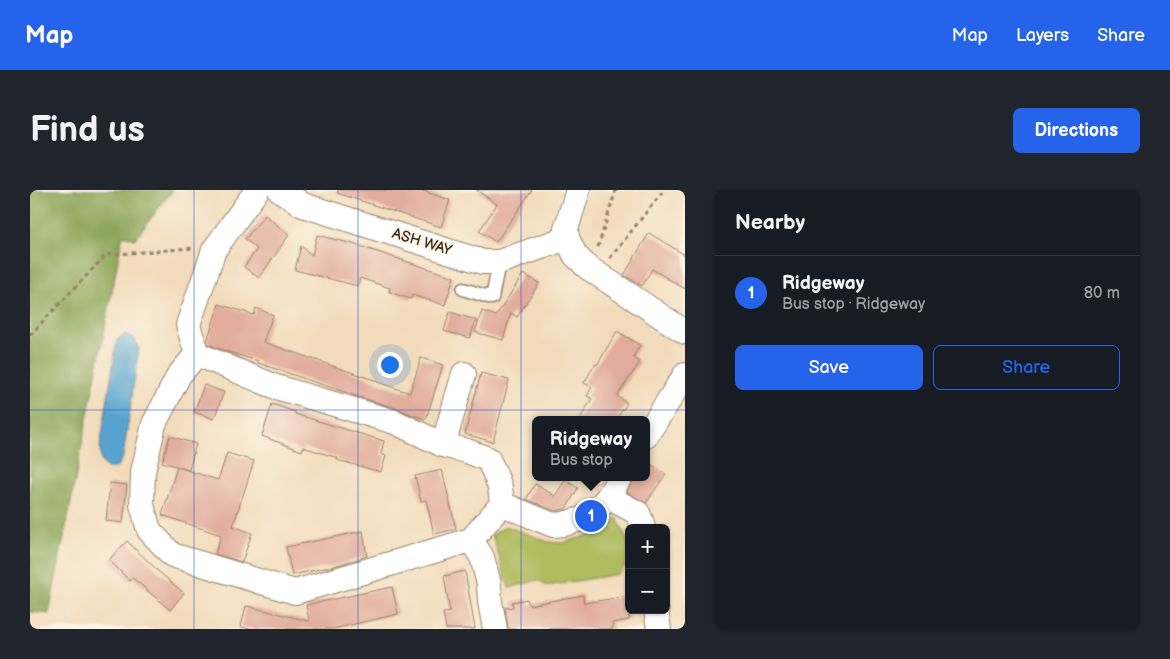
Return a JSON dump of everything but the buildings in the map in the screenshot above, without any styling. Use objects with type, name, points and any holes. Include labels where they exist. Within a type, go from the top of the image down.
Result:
[{"type":"street","points":[[197,354],[188,325],[214,250],[257,190]]},
{"type":"street","name":"ASH WAY","points":[[280,190],[303,205],[484,262],[499,262],[567,238]]},
{"type":"street","points":[[578,190],[566,229],[567,238],[575,255],[592,270],[685,332]]},
{"type":"street","points":[[197,354],[276,387],[395,422],[443,445],[467,451],[488,460],[500,486],[502,504],[471,540],[295,592],[172,555],[149,530],[142,505],[143,472],[154,424],[178,375],[197,354]]},
{"type":"street","points":[[443,445],[464,374]]},
{"type":"street","points":[[650,430],[685,375]]},
{"type":"street","points":[[502,504],[553,525],[564,524],[591,516],[614,487],[638,513],[642,524]]},
{"type":"street","points":[[471,540],[482,557],[489,584],[495,629]]},
{"type":"street","points":[[657,614],[659,629]]},
{"type":"lane","points":[[463,288],[492,298],[499,262]]},
{"type":"path","points":[[592,270],[616,190]]},
{"type":"path","points":[[592,270],[664,190]]},
{"type":"path","points":[[30,335],[106,255],[194,248],[214,250]]},
{"type":"green space","points":[[30,190],[173,190],[135,239],[123,235],[49,614],[30,612]]},
{"type":"green space","points":[[617,517],[625,536],[625,566],[618,574],[547,586],[538,580],[509,588],[492,535],[506,526],[549,542],[562,543],[603,531]]},
{"type":"water","points":[[125,334],[134,338],[139,349],[123,457],[116,468],[107,468],[101,461],[100,447],[117,340]]},
{"type":"place","name":"Ridgeway","points":[[591,516]]}]
